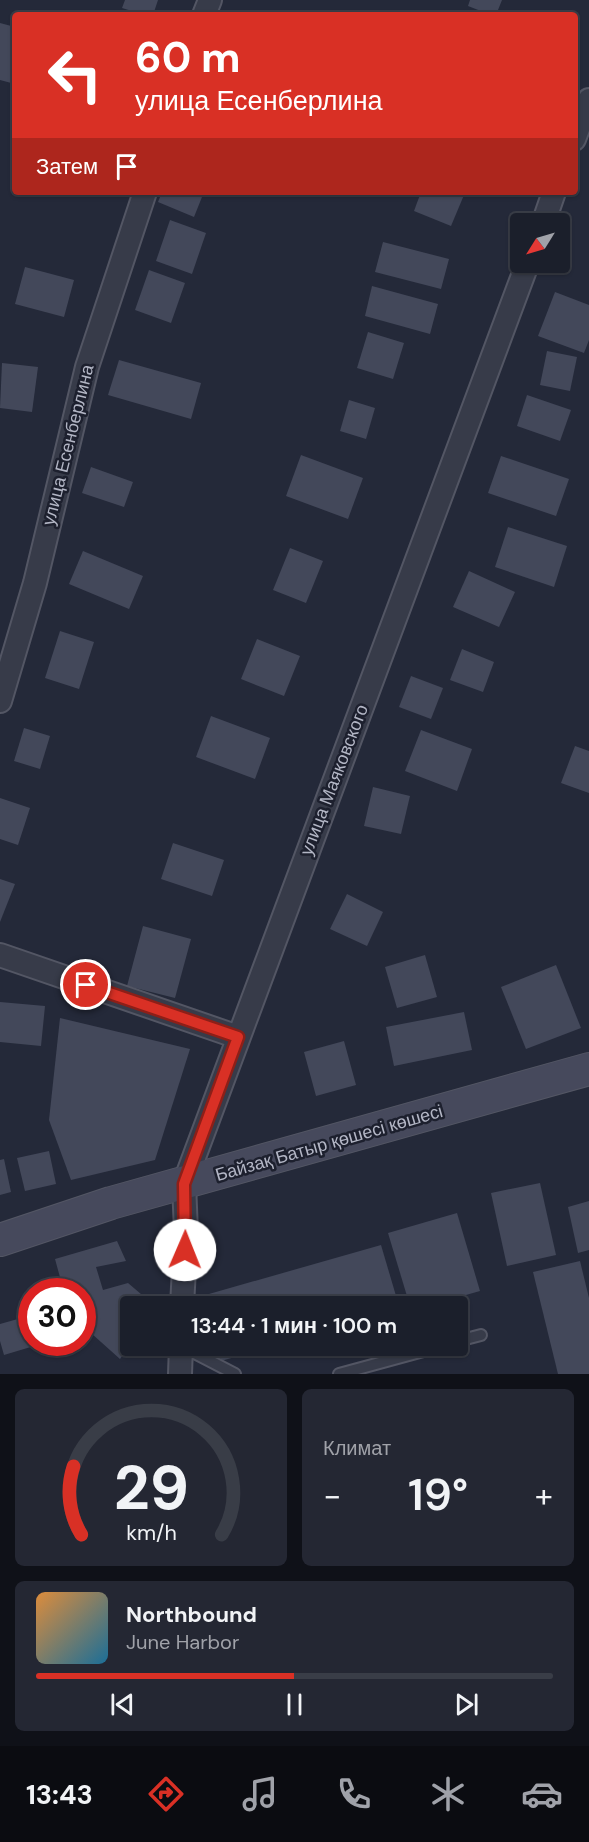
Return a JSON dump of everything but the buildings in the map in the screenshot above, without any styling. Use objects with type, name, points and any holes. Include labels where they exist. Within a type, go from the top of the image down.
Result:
[{"type":"main road","name":"Байзақ Батыр қөшесі көшесі","points":[[0,1240],[111,1203],[589,1069]]},
{"type":"street","points":[[578,129],[589,100]]},
{"type":"street","name":"улица Есенберлина","points":[[0,701],[35,583],[87,367],[144,195]]},
{"type":"street","points":[[547,213],[554,195]]},
{"type":"street","name":"улица Маяковского","points":[[183,1296],[186,1231],[184,1184],[524,273]]},
{"type":"street","points":[[0,955],[238,1037]]},
{"type":"street","points":[[180,1374],[181,1356]]},
{"type":"lane","points":[[468,1338],[481,1335]]},
{"type":"lane","points":[[200,1356],[235,1374]]},
{"type":"lane","points":[[339,1374],[405,1356]]},
{"type":"route","points":[[86,985],[238,1037],[184,1184],[185,1250]]}]
